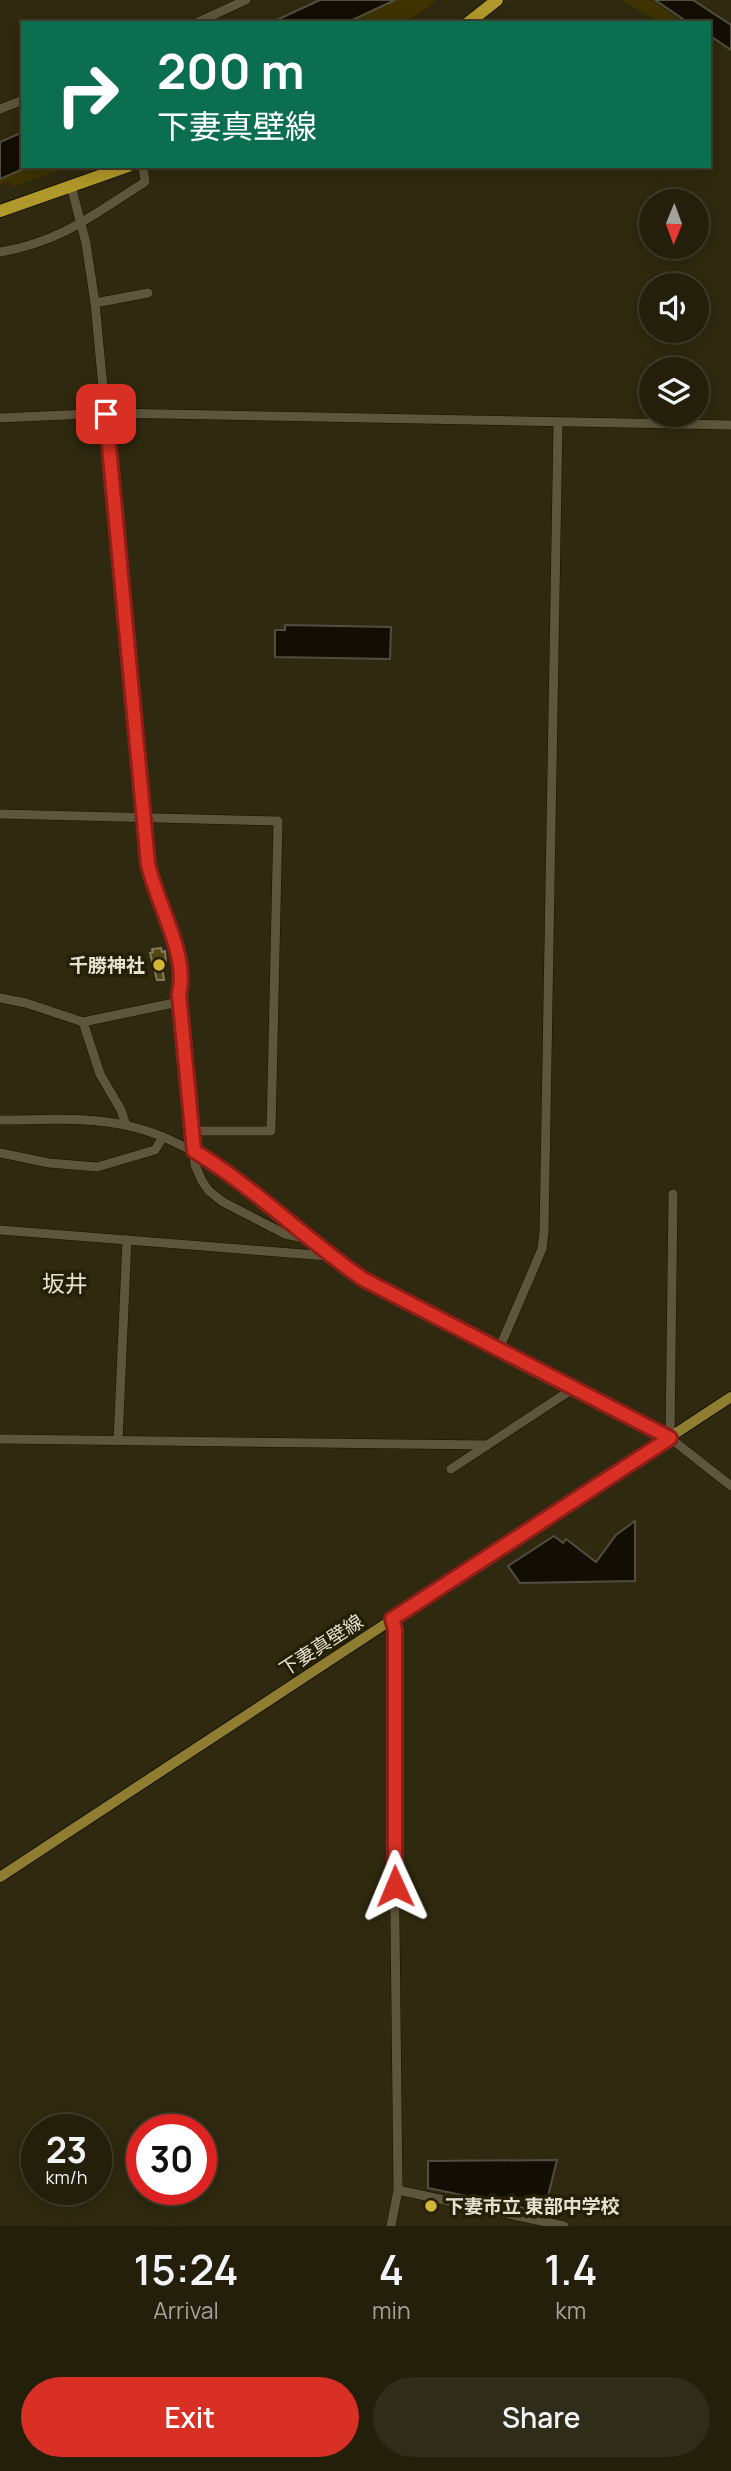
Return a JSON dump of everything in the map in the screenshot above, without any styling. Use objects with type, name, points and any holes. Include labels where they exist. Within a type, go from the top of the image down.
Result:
[{"type":"highway","points":[[471,21],[497,0]]},
{"type":"highway","points":[[0,211],[122,168]]},
{"type":"main road","name":"下妻真壁線","points":[[0,1877],[731,1397]]},
{"type":"street","points":[[200,21],[246,0]]},
{"type":"street","points":[[0,109],[21,101]]},
{"type":"street","points":[[0,252],[52,240],[82,223],[145,182],[143,168]]},
{"type":"street","points":[[71,186],[82,223],[95,303],[150,874],[177,960],[181,985],[179,1002],[195,1165],[202,1181],[216,1197],[285,1234],[308,1239]]},
{"type":"street","points":[[95,303],[148,293]]},
{"type":"street","points":[[0,418],[106,414],[731,425]]},
{"type":"street","points":[[499,1349],[542,1249],[544,1232],[558,423]]},
{"type":"street","points":[[0,814],[278,821],[271,1130],[192,1130]]},
{"type":"street","points":[[0,998],[26,1003],[83,1022],[179,1002]]},
{"type":"street","points":[[83,1022],[100,1074],[121,1110],[126,1125]]},
{"type":"street","points":[[0,1120],[80,1120],[126,1125],[194,1151],[223,1170],[328,1255],[374,1284],[670,1438],[731,1486]]},
{"type":"street","points":[[0,1153],[49,1163],[97,1167],[155,1150],[163,1137]]},
{"type":"street","points":[[670,1438],[673,1194]]},
{"type":"street","points":[[0,1230],[285,1254],[328,1255]]},
{"type":"street","points":[[118,1441],[127,1240]]},
{"type":"street","points":[[451,1469],[574,1388]]},
{"type":"street","points":[[0,1439],[487,1445]]},
{"type":"street","points":[[390,2226],[398,2190],[393,1748],[395,1629],[392,1619]]},
{"type":"street","points":[[398,2190],[564,2226]]},
{"type":"shaded area","points":[[320,0],[395,0],[350,21],[274,21]]},
{"type":"shaded area","points":[[391,0],[436,0],[403,21],[345,21]]},
{"type":"shaded area","points":[[621,0],[651,0],[683,21],[658,21]]},
{"type":"shaded area","points":[[655,0],[693,0],[731,25],[731,50],[711,36],[711,21],[686,21]]},
{"type":"shaded area","points":[[21,133],[21,168],[25,168],[0,179],[0,142]]},
{"type":"shaded area","points":[[21,167],[67,168],[12,187],[9,181],[0,184],[0,176]]},
{"type":"shaded area","points":[[285,625],[391,627],[390,659],[275,657],[275,630],[285,630]]},
{"type":"shaded area","points":[[635,1521],[635,1581],[520,1583],[508,1566],[554,1536],[563,1543],[566,1539],[596,1562],[616,1535]]},
{"type":"shaded area","points":[[557,2160],[544,2212],[428,2188],[428,2161]]},
{"type":"building","name":"千勝神社","points":[[161,948],[162,952],[165,951],[166,964],[162,967],[164,980],[157,980],[150,953],[153,952],[152,949]]},
{"type":"place","name":"千勝神社","points":[[159,965]]},
{"type":"place","name":"下妻市立 東部中学校","points":[[431,2206]]},
{"type":"district","name":"坂井","points":[[65,1284]]},
{"type":"route","points":[[106,414],[148,864],[171,933],[180,975],[179,994],[194,1151],[223,1170],[328,1255],[363,1279],[670,1438],[392,1619],[395,1629],[395,1886]]}]
